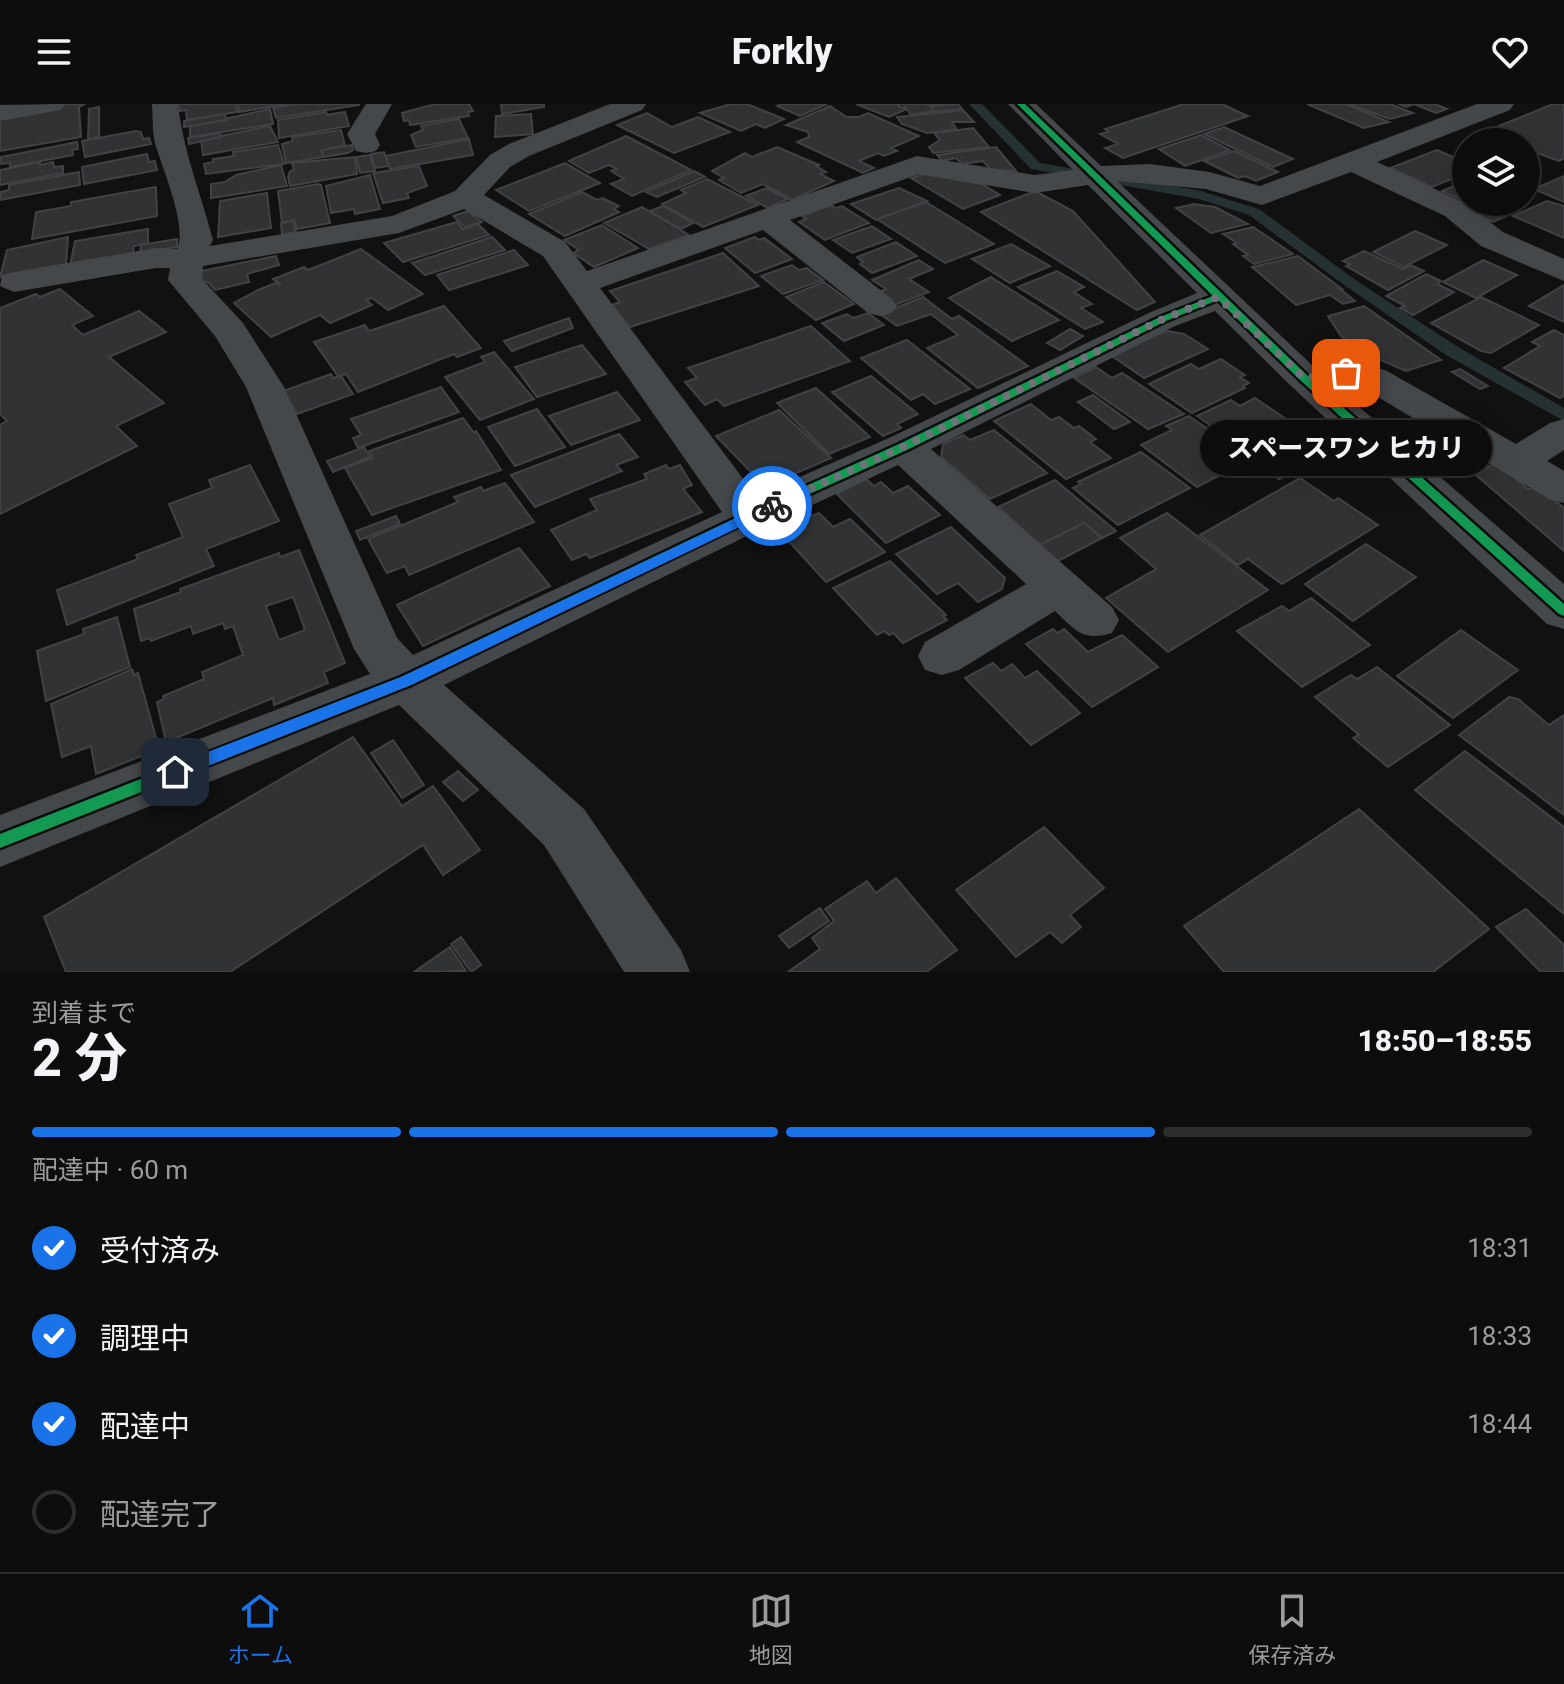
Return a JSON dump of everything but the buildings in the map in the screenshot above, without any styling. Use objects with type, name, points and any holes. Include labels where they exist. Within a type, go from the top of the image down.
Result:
[{"type":"street","points":[[0,113],[52,104]]},
{"type":"street","points":[[165,104],[168,140],[183,182],[197,240],[188,259],[185,280],[230,331],[265,387],[378,649],[406,681],[564,827],[659,972]]},
{"type":"street","points":[[379,104],[363,139],[396,129]]},
{"type":"street","points":[[14,282],[156,258],[188,259],[399,224],[466,197],[500,161],[519,150],[633,104]]},
{"type":"street","points":[[1021,104],[1304,378],[1564,611]]},
{"type":"street","points":[[578,285],[917,165],[1035,184],[1118,172],[1150,173],[1209,181],[1262,196],[1501,104]]},
{"type":"street","points":[[1352,161],[1456,210],[1492,239],[1564,271]]},
{"type":"street","points":[[466,197],[554,249],[748,517]]},
{"type":"street","points":[[768,219],[880,306]]},
{"type":"street","points":[[0,841],[406,681],[748,517],[903,447],[1163,319],[1218,297]]},
{"type":"street","points":[[1304,378],[1346,373],[1372,378],[1564,489]]},
{"type":"street","points":[[1516,462],[1564,432]]},
{"type":"street","points":[[903,447],[1095,620]]},
{"type":"street","points":[[942,656],[1059,587]]},
{"type":"waterway","points":[[975,104],[1036,166],[1201,195],[1254,212],[1352,284],[1452,351],[1564,415]]},
{"type":"cycle path","points":[[1021,104],[1304,378],[1564,611]]},
{"type":"cycle path","points":[[0,841],[406,681],[748,517],[903,447],[1163,319],[1218,297]]},
{"type":"way so far","points":[[772,506],[903,447],[1163,319],[1218,297],[1304,378],[1346,373]]},
{"type":"place","name":"スペースワン ヒカリ","points":[[1346,373]]},
{"type":"route","points":[[175,772],[406,681],[772,506]]}]
